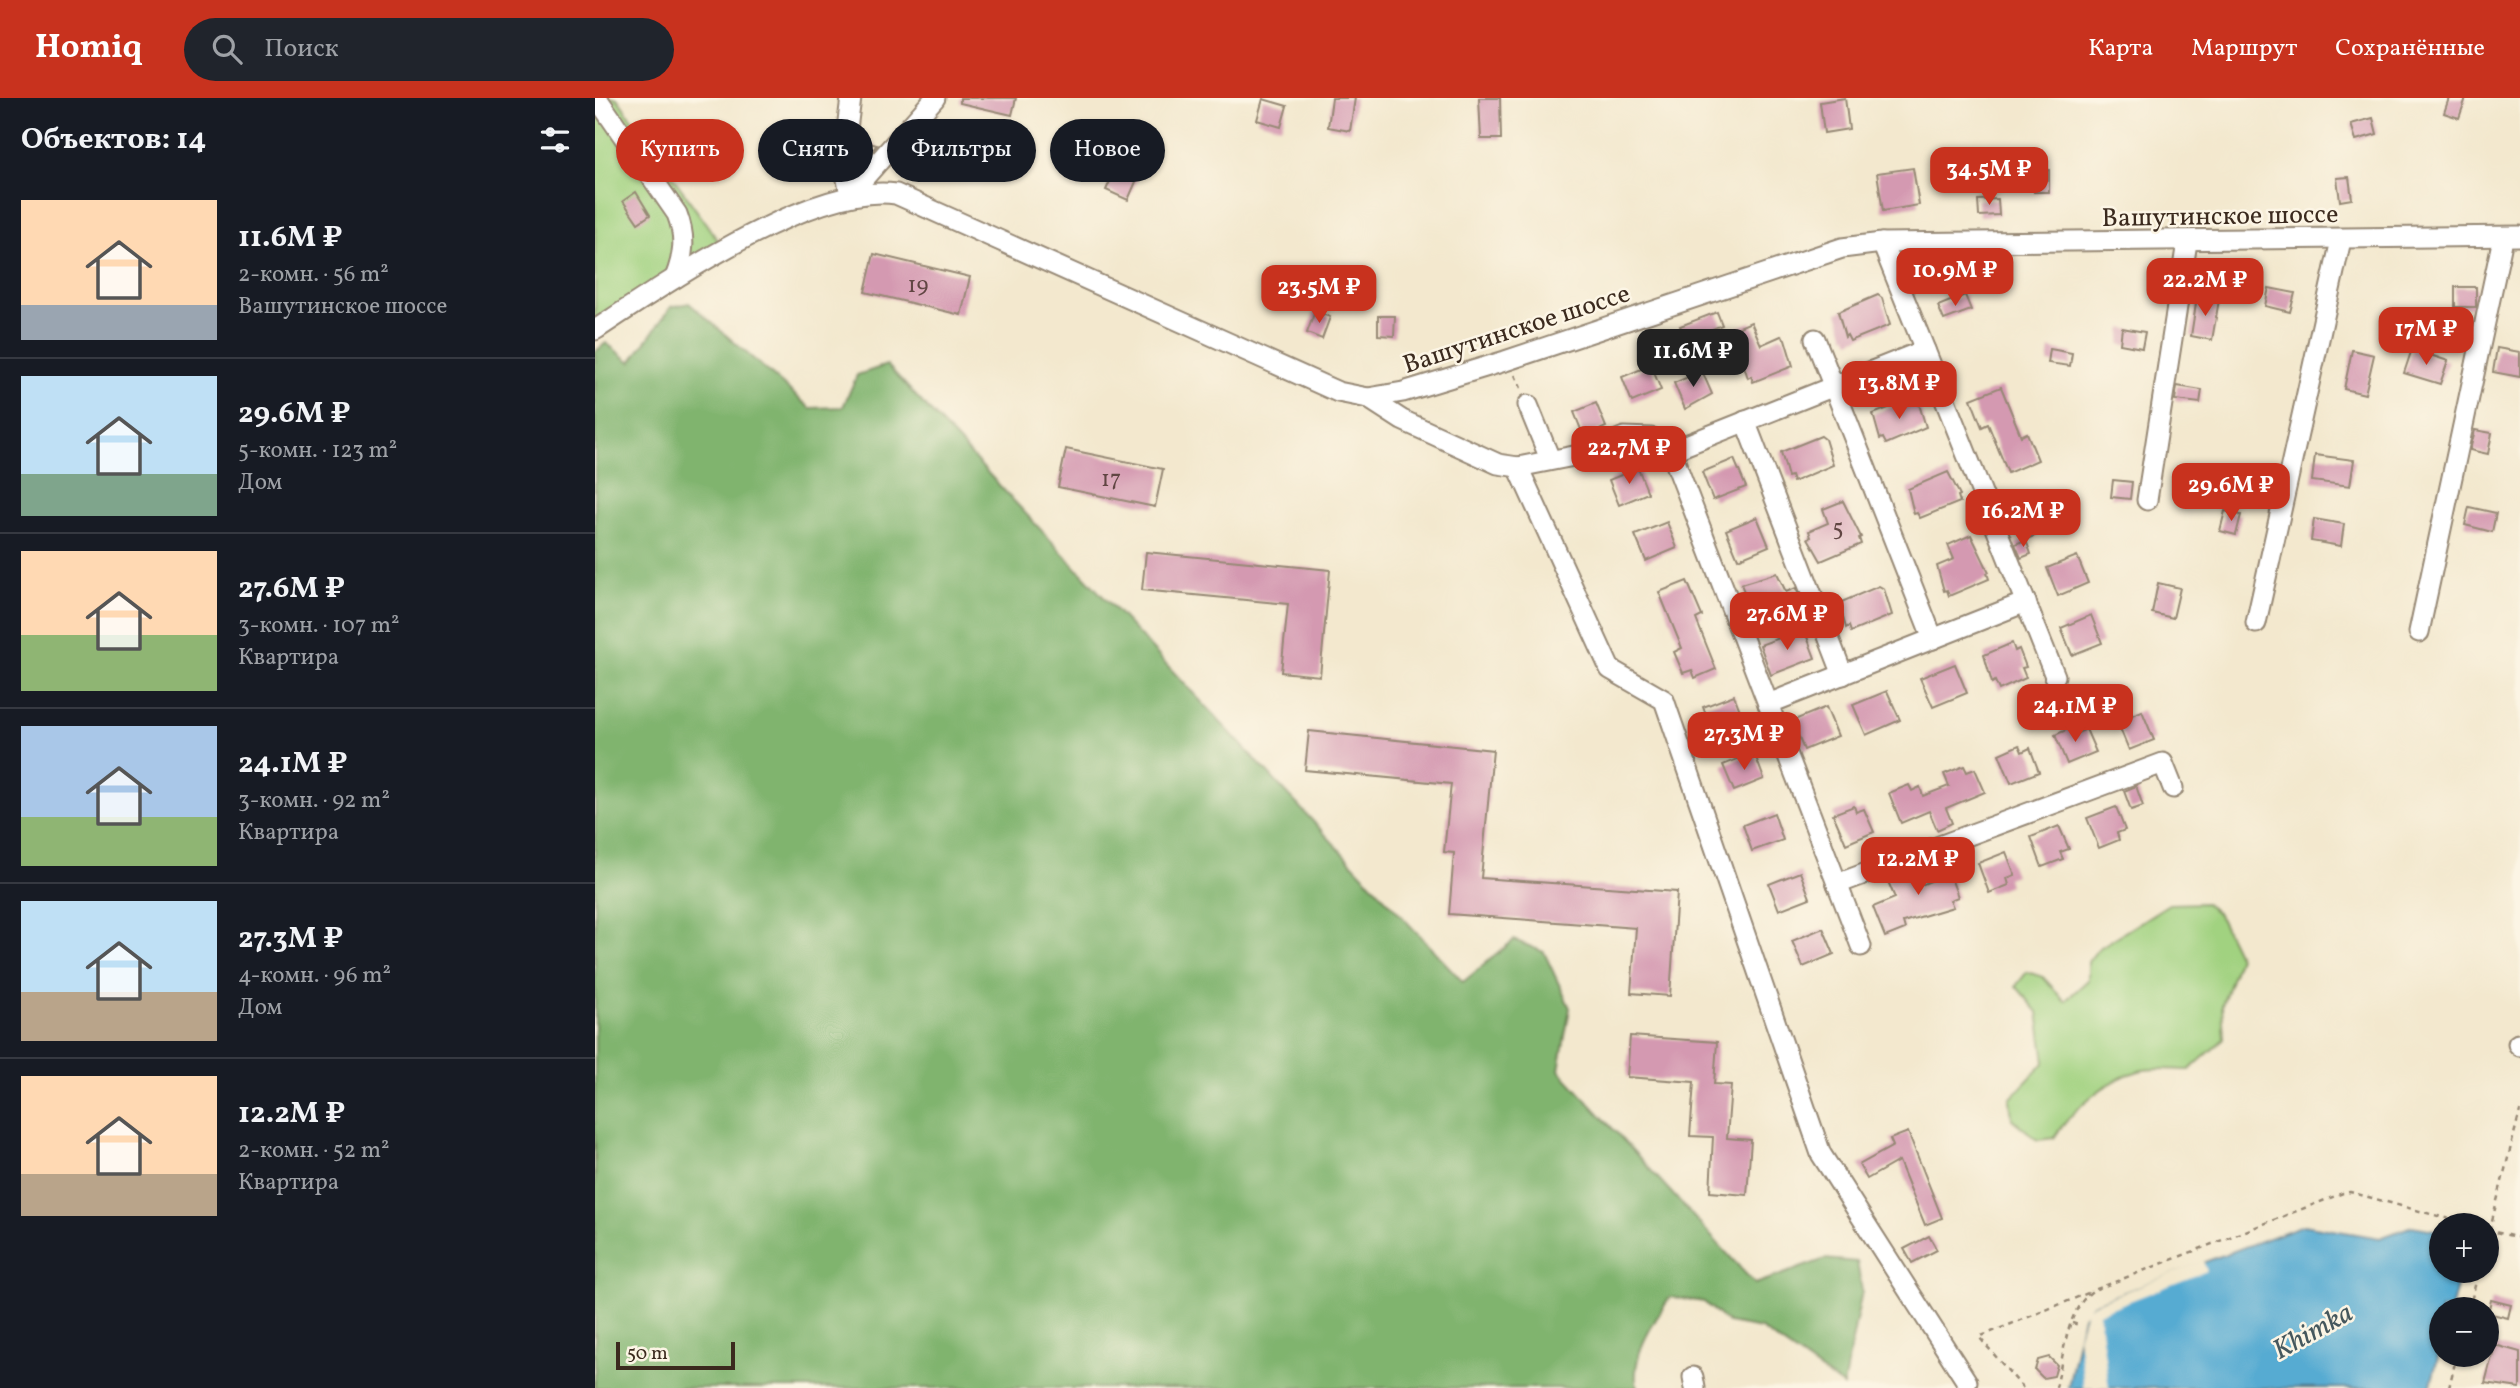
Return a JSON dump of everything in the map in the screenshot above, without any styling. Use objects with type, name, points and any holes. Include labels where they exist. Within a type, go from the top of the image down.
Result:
[{"type":"street","points":[[597,98],[677,214],[683,230],[683,255],[675,278]]},
{"type":"street","points":[[850,194],[843,160],[851,98]]},
{"type":"street","points":[[850,194],[935,98]]},
{"type":"street","name":"Вашутинское шоссе","points":[[595,330],[675,278],[741,241],[850,194],[873,191],[896,194],[1338,392],[1369,398],[1403,392],[1505,361],[1842,248],[1882,243],[2512,237]]},
{"type":"street","points":[[2419,632],[2512,237]]},
{"type":"street","points":[[2256,623],[2341,240]]},
{"type":"street","points":[[2147,500],[2187,242]]},
{"type":"street","points":[[1882,243],[2055,676]]},
{"type":"street","points":[[1815,339],[1933,639]]},
{"type":"street","points":[[1671,451],[1925,351]]},
{"type":"street","points":[[1369,398],[1402,420],[1498,464],[1518,467],[1584,454],[1624,437],[1651,438],[1671,451],[1861,946]]},
{"type":"street","points":[[1528,405],[1550,459]]},
{"type":"street","points":[[1745,421],[1843,675]]},
{"type":"street","points":[[1518,467],[1610,669],[1664,700],[1821,1154],[1968,1386]]},
{"type":"street","points":[[1768,704],[2026,602]]},
{"type":"street","points":[[1837,884],[2164,764],[2173,788]]},
{"type":"path","points":[[1505,361],[1516,377],[1528,405]]},
{"type":"path","points":[[2493,1213],[2520,1111]]},
{"type":"path","points":[[2023,1388],[1979,1337],[2343,1193],[2350,1192],[2429,1214]]},
{"type":"path","points":[[2499,1233],[2520,1238]]},
{"type":"path","points":[[2056,1388],[2078,1305],[2094,1290]]},
{"type":"path","points":[[2072,1323],[2079,1325]]},
{"type":"path","points":[[2448,1388],[2454,1367]]},
{"type":"green space","points":[[595,98],[617,98],[632,119],[616,119],[616,182],[676,182],[721,245],[595,325]]},
{"type":"green space","points":[[689,303],[810,408],[843,407],[857,375],[887,365],[1463,982],[1514,940],[1544,952],[1570,1008],[1559,1070],[1755,1284],[1825,1259],[1857,1262],[1862,1291],[1843,1386],[1761,1329],[1728,1323],[1704,1302],[1670,1297],[1650,1329],[1640,1352],[1637,1388],[595,1388],[595,352],[606,343],[631,362],[671,307]]},
{"type":"green space","points":[[2205,903],[2218,914],[2239,957],[2222,1005],[2224,1039],[2189,1070],[2145,1070],[2115,1081],[2080,1107],[2054,1138],[2038,1140],[2012,1119],[2010,1099],[2045,1062],[2038,1012],[2016,986],[2027,972],[2043,977],[2065,1001],[2088,980],[2088,962],[2098,949],[2169,904]]},
{"type":"water","name":"Khimka","points":[[2303,1225],[2380,1238],[2412,1226],[2429,1229],[2429,1283],[2458,1283],[2454,1297],[2429,1297],[2429,1367],[2436,1367],[2430,1388],[2068,1388],[2083,1317],[2093,1304]]},
{"type":"pier","points":[[2203,1261],[2207,1271],[2099,1313],[2109,1388],[2084,1388],[2078,1337],[2086,1310],[2093,1304]]},
{"type":"building","points":[[960,98],[1016,98],[1012,115],[960,103]]},
{"type":"building","points":[[1332,98],[1355,98],[1350,131],[1328,127]]},
{"type":"building","points":[[1479,98],[1500,98],[1501,139],[1481,139]]},
{"type":"building","points":[[1845,98],[1849,129],[1824,133],[1820,102]]},
{"type":"building","points":[[2449,98],[2466,98],[2459,118],[2444,113]]},
{"type":"building","points":[[1263,99],[1287,106],[1281,127],[1257,120]]},
{"type":"building","points":[[2373,118],[2377,134],[2356,140],[2351,124]]},
{"type":"building","points":[[1913,168],[1919,205],[1883,211],[1877,173]]},
{"type":"building","points":[[2034,170],[2049,170],[2049,192],[2034,192]]},
{"type":"building","points":[[2349,177],[2352,199],[2340,201],[2337,178]]},
{"type":"building","points":[[1110,182],[1136,182],[1128,200],[1106,190]]},
{"type":"building","points":[[636,192],[650,215],[638,223],[623,201]]},
{"type":"building","points":[[1998,199],[1999,215],[1979,216],[1978,200]]},
{"type":"building","points":[[874,254],[970,277],[961,315],[865,292]]},
{"type":"building","points":[[2455,287],[2476,287],[2476,307],[2455,307]]},
{"type":"building","points":[[2269,288],[2295,293],[2290,312],[2265,306]]},
{"type":"building","points":[[1878,295],[1882,298],[1890,325],[1850,341],[1847,335],[1845,337],[1838,312]]},
{"type":"building","points":[[1965,295],[1971,310],[1944,320],[1938,306]]},
{"type":"building","points":[[2197,297],[2219,300],[2212,340],[2191,336]]},
{"type":"building","points":[[1315,311],[1330,317],[1322,339],[1307,333]]},
{"type":"building","points":[[1717,312],[1722,325],[1686,340],[1680,326]]},
{"type":"building","points":[[1378,316],[1395,316],[1394,336],[1378,335]]},
{"type":"building","points":[[1751,322],[1761,345],[1781,336],[1785,339],[1793,366],[1753,382],[1751,376],[1748,378],[1732,330]]},
{"type":"building","points":[[2122,328],[2145,332],[2142,348],[2120,344]]},
{"type":"building","points":[[2497,348],[2520,352],[2520,377],[2493,372]]},
{"type":"building","points":[[2050,349],[2072,353],[2070,366],[2048,363]]},
{"type":"building","points":[[2412,349],[2448,361],[2440,384],[2404,373]]},
{"type":"building","points":[[2352,350],[2374,355],[2365,394],[2344,389]]},
{"type":"building","points":[[1651,365],[1661,390],[1632,402],[1622,377]]},
{"type":"building","points":[[1702,371],[1712,394],[1685,409],[1674,383]]},
{"type":"building","points":[[2177,386],[2202,390],[2200,403],[2175,400]]},
{"type":"building","points":[[2001,387],[2021,436],[2027,433],[2038,460],[2008,473],[1988,424],[1982,427],[1971,399]]},
{"type":"building","points":[[1914,398],[1918,401],[1926,427],[1886,444],[1883,438],[1880,439],[1873,414]]},
{"type":"building","points":[[1596,403],[1606,427],[1584,437],[1574,412]]},
{"type":"building","points":[[2475,430],[2492,433],[2488,454],[2470,450]]},
{"type":"building","points":[[1821,436],[1825,439],[1833,465],[1793,482],[1791,476],[1788,477],[1781,452]]},
{"type":"building","points":[[1066,449],[1163,469],[1155,507],[1058,487]]},
{"type":"building","points":[[2315,455],[2354,460],[2350,486],[2312,481]]},
{"type":"building","points":[[1734,459],[1746,487],[1713,500],[1702,472]]},
{"type":"building","points":[[1638,468],[1648,493],[1619,505],[1609,480]]},
{"type":"building","points":[[1948,472],[1960,495],[1960,502],[1920,518],[1917,513],[1914,514],[1908,489]]},
{"type":"building","points":[[2113,480],[2132,482],[2130,499],[2111,497]]},
{"type":"building","points":[[2056,495],[2067,522],[2027,539],[2015,512]]},
{"type":"building","points":[[1843,501],[1861,537],[1861,544],[1821,561],[1808,538],[1811,537],[1809,531],[1828,523],[1823,509]]},
{"type":"building","points":[[2469,507],[2496,513],[2492,532],[2465,525]]},
{"type":"building","points":[[2225,511],[2241,515],[2236,535],[2220,531]]},
{"type":"building","points":[[1757,517],[1769,546],[1738,559],[1726,530]]},
{"type":"building","points":[[2314,519],[2344,524],[2341,546],[2311,541]]},
{"type":"building","points":[[1667,522],[1677,548],[1646,561],[1635,535]]},
{"type":"building","points":[[1971,535],[1989,572],[1989,579],[1949,596],[1947,590],[1944,591],[1937,566],[1954,559],[1948,545]]},
{"type":"building","points":[[2026,540],[2031,554],[2021,558],[2015,544]]},
{"type":"building","points":[[1146,552],[1330,570],[1320,676],[1281,672],[1288,604],[1142,590]]},
{"type":"building","points":[[2077,556],[2088,583],[2058,596],[2047,568]]},
{"type":"building","points":[[1777,573],[1786,592],[1796,588],[1806,612],[1789,619],[1781,600],[1752,612],[1741,584]]},
{"type":"building","points":[[1687,581],[1702,616],[1696,619],[1716,669],[1695,678],[1692,670],[1683,673],[1674,652],[1682,648],[1659,592]]},
{"type":"building","points":[[2158,583],[2180,588],[2173,618],[2152,613]]},
{"type":"building","points":[[1879,586],[1884,589],[1892,615],[1851,632],[1849,626],[1846,628],[1839,603]]},
{"type":"building","points":[[2091,615],[2102,643],[2072,655],[2061,628]]},
{"type":"building","points":[[1804,629],[1815,658],[1771,675],[1760,645]]},
{"type":"building","points":[[2012,643],[2015,651],[2019,649],[2026,667],[2022,668],[2026,678],[1999,690],[1995,681],[1992,683],[1984,655]]},
{"type":"building","points":[[1955,664],[1967,693],[1933,707],[1920,678]]},
{"type":"building","points":[[1887,691],[1900,720],[1866,735],[1853,705]]},
{"type":"building","points":[[1734,695],[1744,721],[1713,733],[1703,707]]},
{"type":"building","points":[[1826,707],[1838,736],[1804,750],[1792,721]]},
{"type":"building","points":[[2142,711],[2154,740],[2129,750],[2117,721]]},
{"type":"building","points":[[2075,726],[2078,733],[2086,729],[2096,752],[2067,764],[2055,735]]},
{"type":"building","points":[[1309,731],[1493,750],[1481,878],[1677,892],[1670,996],[1631,993],[1636,928],[1449,914],[1454,853],[1444,852],[1451,784],[1305,770]]},
{"type":"building","points":[[2019,745],[2022,752],[2030,748],[2039,772],[2011,783],[1999,754]]},
{"type":"building","points":[[1754,752],[1764,779],[1734,791],[1723,765]]},
{"type":"building","points":[[1964,766],[1967,772],[1975,769],[1985,792],[1946,808],[1952,823],[1937,830],[1929,811],[1901,823],[1889,793],[1909,785],[1912,791],[1920,787],[1923,796],[1949,786],[1944,774]]},
{"type":"building","points":[[2136,786],[2143,806],[2131,810],[2124,791]]},
{"type":"building","points":[[1854,806],[1856,812],[1864,809],[1874,832],[1846,844],[1833,814]]},
{"type":"building","points":[[2116,807],[2125,830],[2117,833],[2119,840],[2099,848],[2087,818]]},
{"type":"building","points":[[1774,813],[1783,840],[1752,851],[1743,825]]},
{"type":"building","points":[[2059,826],[2069,849],[2060,852],[2063,859],[2042,867],[2031,837]]},
{"type":"building","points":[[2006,852],[2015,875],[2007,878],[2009,885],[1989,893],[1978,863]]},
{"type":"building","points":[[1953,854],[1961,874],[1951,878],[1958,897],[1950,900],[1953,907],[1903,922],[1905,929],[1885,937],[1873,907],[1895,898],[1887,879],[1908,871],[1914,888],[1941,877],[1935,861]]},
{"type":"building","points":[[1800,872],[1810,898],[1779,910],[1769,884]]},
{"type":"building","points":[[1823,928],[1834,954],[1803,967],[1792,941]]},
{"type":"building","points":[[1630,1036],[1717,1042],[1714,1084],[1731,1085],[1727,1138],[1751,1140],[1747,1195],[1710,1192],[1713,1137],[1690,1136],[1694,1082],[1627,1077]]},
{"type":"building","points":[[1908,1132],[1942,1218],[1925,1225],[1899,1161],[1867,1179],[1859,1165],[1893,1146],[1890,1139]]},
{"type":"building","points":[[1929,1236],[1937,1250],[1912,1263],[1904,1249]]},
{"type":"building","points":[[2499,1302],[2511,1305],[2508,1318],[2499,1316]]},
{"type":"building","points":[[2499,1346],[2520,1352],[2520,1388],[2485,1383],[2489,1367],[2499,1367]]},
{"type":"building","points":[[2049,1357],[2057,1365],[2054,1376],[2043,1378],[2035,1370],[2038,1360]]}]
